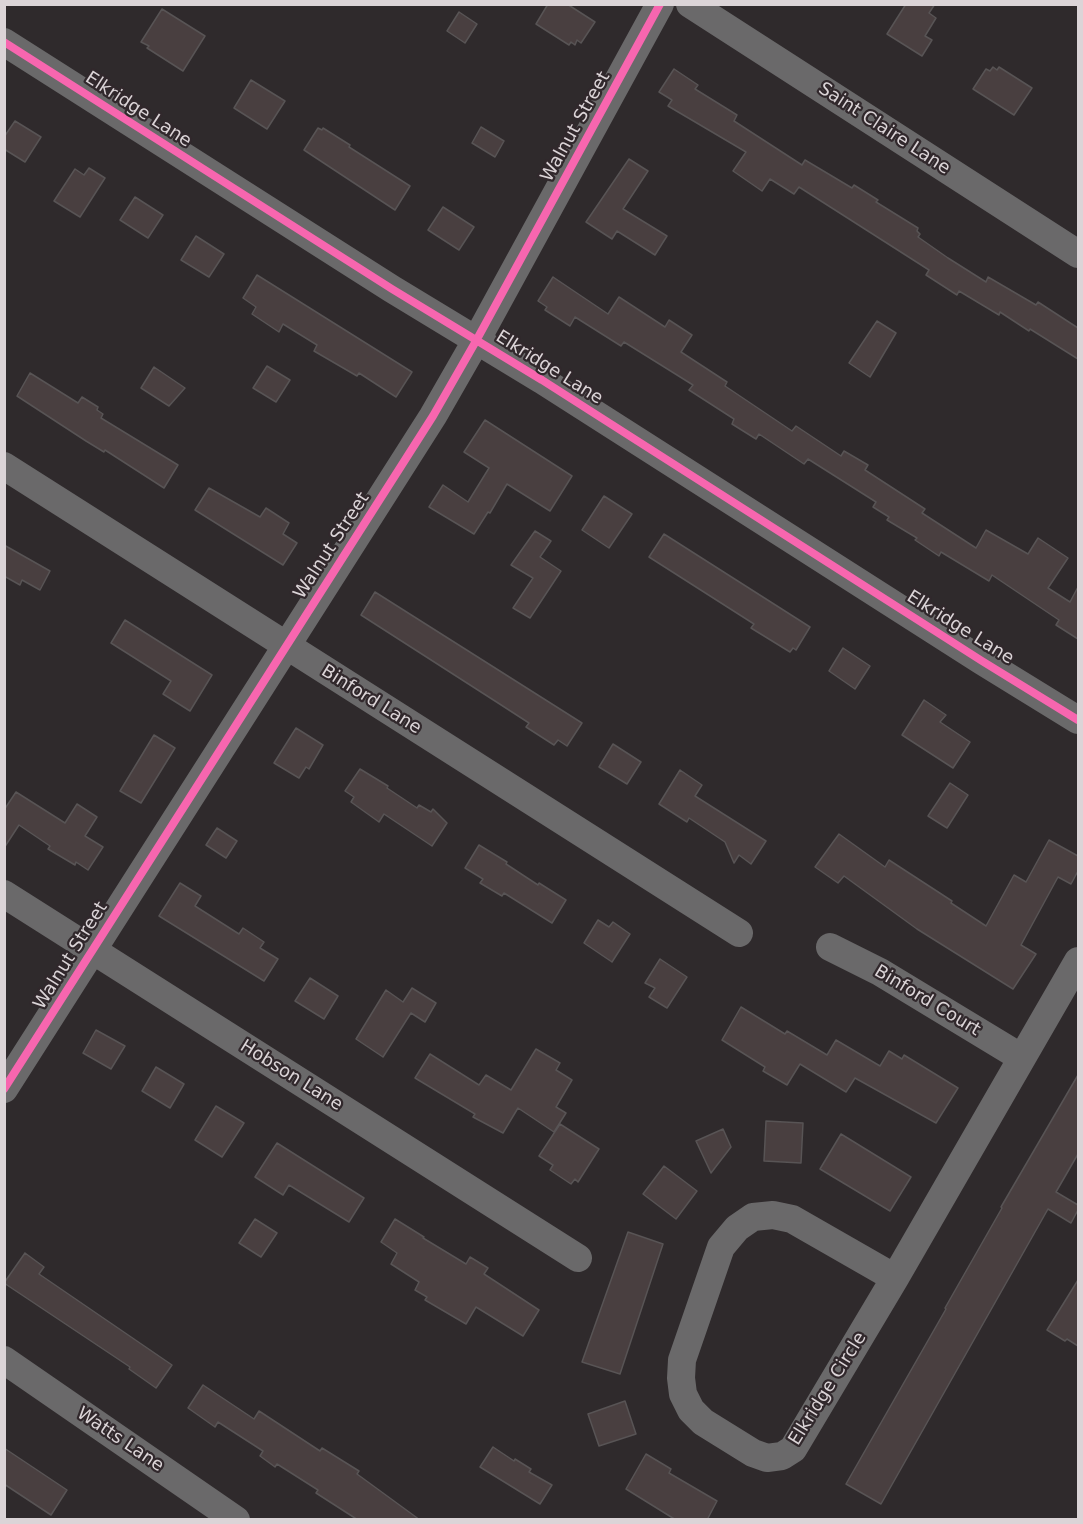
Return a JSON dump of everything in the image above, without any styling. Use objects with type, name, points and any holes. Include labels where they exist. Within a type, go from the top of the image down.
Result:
[{"type":"street","name":"Walnut Street","points":[[4,1089],[433,416],[660,4]]},
{"type":"street","name":"Saint Claire Lane","points":[[690,4],[1078,254]]},
{"type":"street","name":"Elkridge Lane","points":[[4,42],[1078,720]]},
{"type":"street","name":"Binford Lane","points":[[4,466],[739,933]]},
{"type":"street","name":"Hobson Lane","points":[[4,894],[578,1258]]},
{"type":"street","name":"Binford Court","points":[[830,946],[880,972],[1022,1058]]},
{"type":"street","name":"Elkridge Circle","points":[[895,1278],[792,1219],[773,1215],[753,1217],[737,1228],[721,1247],[682,1360],[683,1394],[691,1410],[702,1422],[753,1453],[767,1458],[782,1456],[793,1449],[895,1278],[1078,961]]},
{"type":"street","name":"Watts Lane","points":[[4,1360],[236,1520]]},
{"type":"building","points":[[548,4],[567,4],[595,22],[581,43],[577,40],[575,45],[571,42],[569,45],[536,24]]},
{"type":"building","points":[[906,4],[935,4],[929,13],[936,18],[925,36],[932,40],[922,56],[887,34]]},
{"type":"building","points":[[162,9],[205,36],[183,71],[141,42]]},
{"type":"building","points":[[459,12],[477,24],[465,43],[447,31]]},
{"type":"building","points":[[993,67],[997,70],[999,67],[1032,88],[1014,115],[973,89],[986,69],[990,71]]},
{"type":"building","points":[[674,69],[698,85],[695,89],[737,115],[734,121],[802,165],[805,160],[852,188],[854,185],[878,200],[876,202],[918,228],[917,231],[920,234],[918,237],[948,258],[986,282],[988,277],[1036,305],[1038,302],[1078,328],[1078,359],[1000,312],[999,315],[959,291],[957,295],[926,275],[929,270],[799,187],[794,194],[770,179],[762,191],[733,171],[746,152],[668,106],[672,100],[659,92]]},
{"type":"building","points":[[251,80],[285,101],[267,129],[234,108]]},
{"type":"building","points":[[15,121],[41,137],[25,162],[4,149],[4,137]]},
{"type":"building","points":[[481,127],[504,141],[495,157],[472,143]]},
{"type":"building","points":[[318,128],[322,130],[323,128],[350,145],[349,147],[410,186],[395,210],[304,150]]},
{"type":"building","points":[[629,159],[648,171],[623,209],[667,236],[655,255],[617,231],[612,239],[586,222]]},
{"type":"building","points":[[89,168],[105,178],[80,217],[54,201],[75,169],[84,175]]},
{"type":"building","points":[[135,197],[163,215],[148,238],[120,220]]},
{"type":"building","points":[[443,207],[474,227],[459,250],[428,230]]},
{"type":"building","points":[[196,236],[224,254],[209,277],[181,260]]},
{"type":"building","points":[[257,275],[412,372],[396,397],[359,373],[357,376],[314,351],[317,345],[283,324],[279,332],[252,314],[256,307],[243,298]]},
{"type":"building","points":[[553,277],[608,314],[619,297],[665,327],[669,320],[692,335],[681,352],[727,382],[725,386],[792,431],[796,426],[841,456],[844,451],[868,465],[865,470],[925,509],[922,513],[976,548],[986,530],[1028,554],[1038,538],[1068,558],[1048,588],[1070,602],[1078,587],[1078,639],[1056,625],[1059,620],[992,575],[989,581],[941,552],[939,556],[915,540],[917,538],[887,520],[889,517],[873,507],[876,502],[808,459],[804,464],[759,434],[756,439],[732,424],[734,419],[689,390],[693,385],[624,342],[621,346],[575,317],[570,326],[545,310],[547,307],[538,301]]},
{"type":"building","points":[[877,321],[896,333],[870,377],[849,363]]},
{"type":"building","points":[[267,366],[290,380],[276,402],[253,388]]},
{"type":"building","points":[[154,367],[185,388],[169,406],[141,388]]},
{"type":"building","points":[[30,373],[78,403],[82,397],[98,407],[97,410],[103,414],[101,418],[178,465],[164,488],[17,396]]},
{"type":"building","points":[[485,420],[572,476],[550,511],[507,484],[474,534],[429,507],[443,485],[468,502],[489,468],[464,452]]},
{"type":"building","points":[[209,488],[260,517],[266,508],[289,523],[283,534],[297,543],[283,565],[195,510]]},
{"type":"building","points":[[604,496],[632,514],[609,548],[582,530]]},
{"type":"building","points":[[535,531],[551,541],[540,557],[561,571],[530,618],[513,608],[533,578],[511,565]]},
{"type":"building","points":[[664,534],[810,627],[796,650],[793,648],[790,652],[751,628],[754,624],[649,557]]},
{"type":"building","points":[[4,545],[50,571],[40,590],[22,580],[20,585],[4,576]]},
{"type":"building","points":[[375,592],[582,723],[567,746],[558,740],[554,745],[526,727],[529,723],[361,615]]},
{"type":"building","points":[[125,620],[212,675],[190,711],[163,694],[171,681],[111,643]]},
{"type":"building","points":[[843,648],[870,666],[855,689],[829,671]]},
{"type":"building","points":[[924,700],[946,715],[940,722],[970,742],[953,768],[902,735]]},
{"type":"building","points":[[296,728],[323,745],[309,769],[306,767],[299,778],[274,763]]},
{"type":"building","points":[[154,735],[175,748],[141,803],[120,791]]},
{"type":"building","points":[[613,744],[641,762],[627,784],[599,767]]},
{"type":"building","points":[[360,769],[417,808],[419,805],[431,812],[433,809],[447,823],[432,846],[384,814],[379,822],[351,802],[354,797],[345,791]]},
{"type":"building","points":[[680,770],[702,785],[695,796],[766,841],[751,864],[739,855],[734,863],[725,842],[689,818],[687,822],[659,804]]},
{"type":"building","points":[[950,783],[968,795],[947,828],[928,816]]},
{"type":"building","points":[[16,792],[65,823],[77,804],[97,817],[85,836],[103,847],[88,870],[48,849],[50,846],[19,825],[4,848],[4,810]]},
{"type":"building","points":[[217,828],[237,841],[226,858],[206,845]]},
{"type":"building","points":[[839,834],[885,867],[889,860],[986,926],[1014,875],[1026,882],[1049,840],[1078,856],[1078,871],[1071,884],[1058,877],[1021,945],[1036,954],[1013,989],[917,929],[844,876],[838,883],[815,867]]},
{"type":"building","points":[[479,845],[538,885],[539,883],[566,900],[552,923],[504,893],[502,896],[480,883],[483,879],[465,868]]},
{"type":"building","points":[[180,883],[201,896],[195,906],[239,934],[243,928],[264,942],[260,948],[278,959],[264,981],[159,916]]},
{"type":"building","points":[[598,920],[609,927],[613,922],[630,934],[612,962],[584,943]]},
{"type":"building","points":[[660,959],[687,977],[667,1008],[649,997],[655,988],[645,983]]},
{"type":"building","points":[[310,978],[338,996],[324,1019],[295,1001]]},
{"type":"building","points":[[412,988],[436,1003],[425,1022],[411,1013],[383,1057],[356,1039],[386,990],[403,1002]]},
{"type":"building","points":[[741,1007],[785,1034],[787,1031],[827,1055],[836,1040],[880,1066],[889,1051],[902,1059],[904,1055],[958,1088],[936,1123],[855,1078],[846,1092],[800,1064],[787,1085],[763,1071],[765,1067],[722,1040]]},
{"type":"building","points":[[96,1030],[125,1046],[111,1069],[83,1053]]},
{"type":"building","points":[[536,1049],[560,1063],[556,1070],[572,1080],[556,1107],[566,1113],[554,1132],[518,1108],[503,1133],[473,1117],[475,1114],[415,1078],[430,1054],[479,1085],[486,1075],[511,1090]]},
{"type":"building","points":[[156,1067],[184,1084],[170,1108],[142,1091]]},
{"type":"building","points":[[1078,1075],[1078,1154],[1056,1192],[1078,1205],[1078,1210],[1071,1223],[1048,1209],[881,1504],[846,1484],[946,1309],[1001,1207]]},
{"type":"building","points":[[216,1106],[244,1123],[222,1157],[195,1140]]},
{"type":"building","points":[[766,1121],[803,1123],[801,1163],[764,1161]]},
{"type":"building","points":[[560,1124],[599,1149],[578,1182],[575,1179],[571,1184],[550,1170],[553,1165],[539,1156]]},
{"type":"building","points":[[723,1129],[731,1147],[711,1173],[696,1141]]},
{"type":"building","points":[[841,1134],[911,1177],[890,1211],[820,1169]]},
{"type":"building","points":[[277,1143],[364,1198],[349,1222],[289,1185],[283,1195],[255,1177]]},
{"type":"building","points":[[664,1166],[697,1191],[676,1219],[643,1194]]},
{"type":"building","points":[[255,1219],[277,1233],[261,1257],[239,1243]]},
{"type":"building","points":[[395,1219],[466,1264],[470,1257],[488,1268],[484,1274],[539,1310],[523,1336],[476,1307],[466,1324],[425,1300],[427,1297],[415,1290],[419,1282],[391,1264],[397,1253],[381,1242]]},
{"type":"building","points":[[628,1232],[663,1244],[620,1374],[582,1362]]},
{"type":"building","points":[[25,1253],[44,1267],[39,1274],[172,1365],[156,1388],[129,1369],[130,1367],[4,1283]]},
{"type":"building","points":[[1078,1280],[1078,1346],[1047,1330]]},
{"type":"building","points":[[203,1385],[254,1419],[259,1411],[320,1451],[322,1448],[359,1471],[357,1474],[420,1520],[358,1520],[316,1493],[318,1490],[277,1464],[275,1467],[260,1456],[263,1451],[218,1422],[215,1427],[188,1408]]},
{"type":"building","points":[[625,1401],[636,1434],[599,1446],[588,1414]]},
{"type":"building","points":[[493,1447],[531,1469],[529,1472],[552,1485],[540,1504],[480,1467]]},
{"type":"building","points":[[4,1448],[67,1490],[51,1515],[4,1484]]},
{"type":"building","points":[[646,1454],[671,1469],[669,1473],[717,1501],[707,1520],[676,1520],[626,1489]]},
{"type":"cycle path","points":[[4,1089],[433,416],[660,4]]},
{"type":"cycle path","points":[[4,42],[1078,720]]}]
